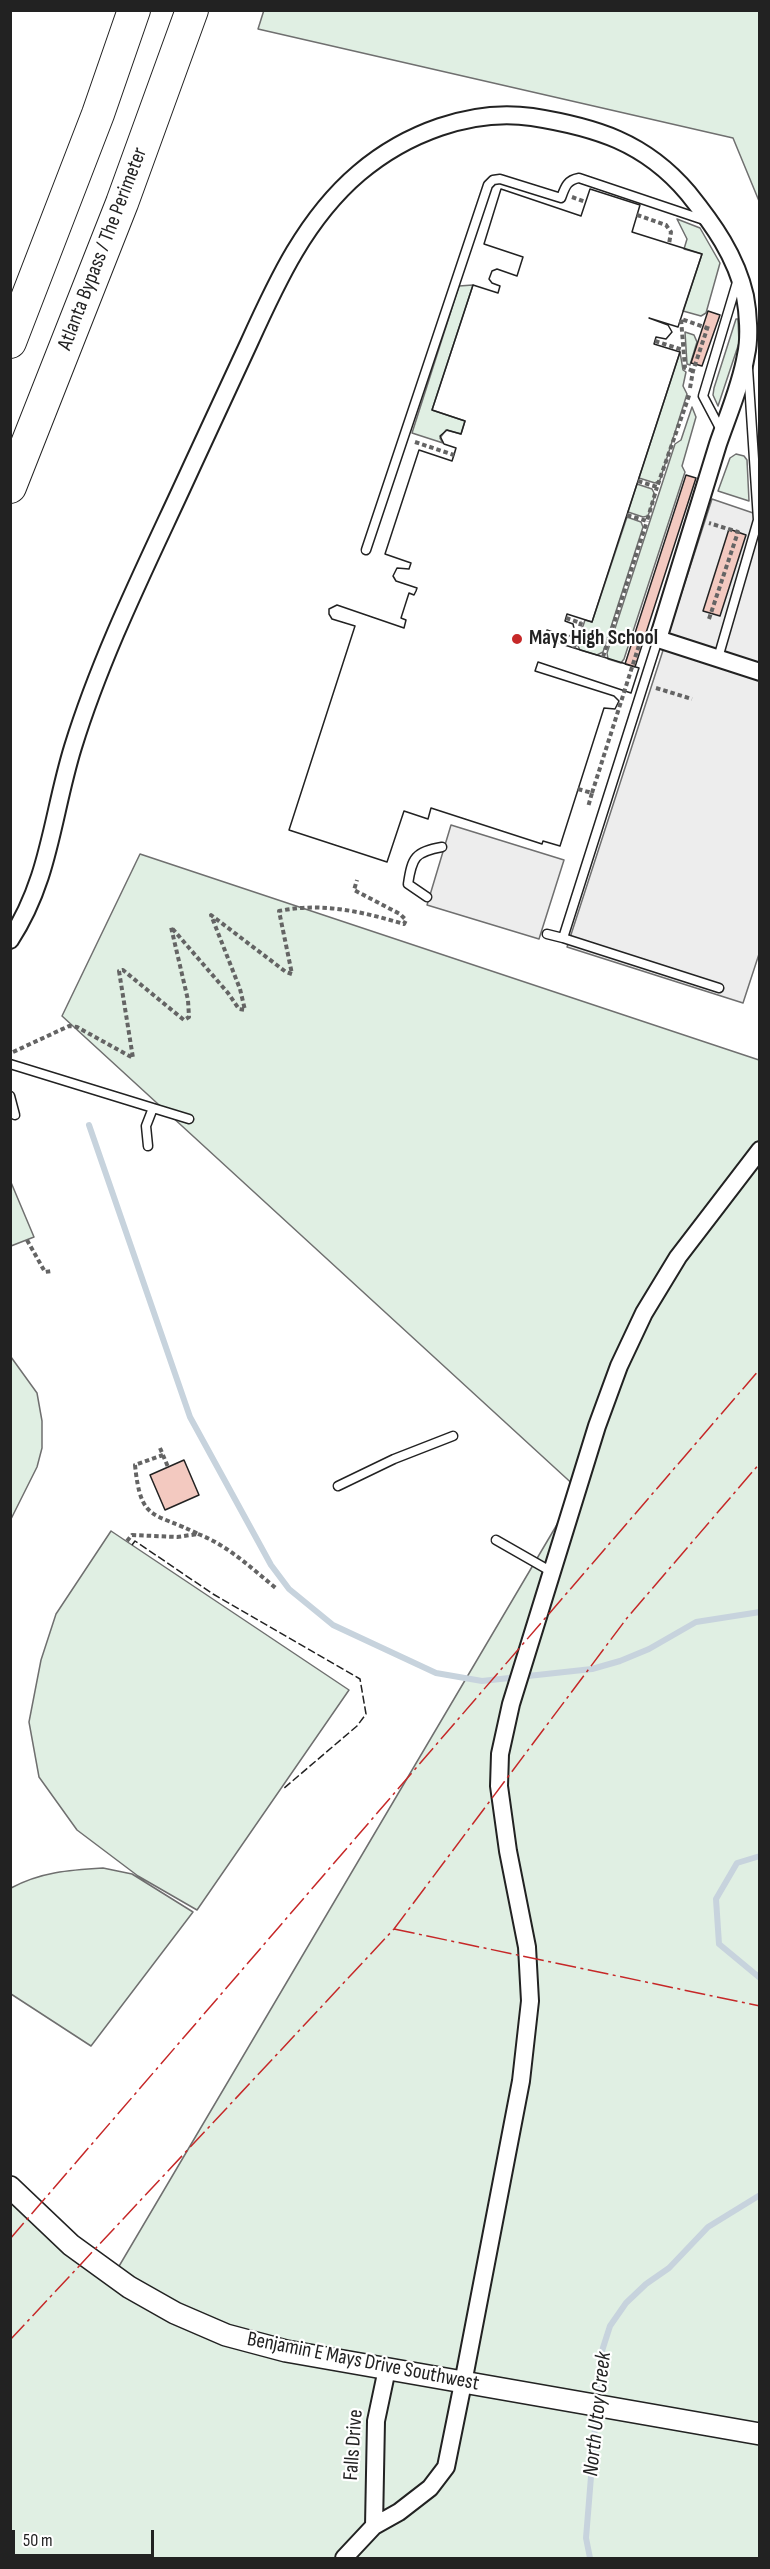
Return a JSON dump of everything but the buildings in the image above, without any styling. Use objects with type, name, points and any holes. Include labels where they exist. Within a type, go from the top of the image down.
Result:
[{"type":"highway","points":[[10,342],[98,114],[134,10]]},
{"type":"highway","name":"Atlanta Bypass / The Perimeter","points":[[10,487],[122,203],[192,10]]},
{"type":"street","points":[[10,940],[23,920],[39,885],[73,747],[114,638],[269,298],[298,243],[360,172],[416,137],[449,124],[512,114],[596,129],[626,143],[660,165],[685,190],[711,222],[735,262],[746,299],[747,352],[658,639],[759,672]]},
{"type":"street","points":[[344,2559],[374,2526],[399,2512],[430,2488],[446,2467],[463,2383],[521,2081],[530,2001],[527,1947],[519,1896],[508,1851],[499,1786],[500,1754],[523,1662],[618,1366],[639,1324],[678,1257],[759,1150]]},
{"type":"street","name":"Benjamin E Mays Drive Southwest","points":[[10,2187],[71,2245],[129,2288],[175,2313],[226,2335],[286,2351],[759,2434]]},
{"type":"street","name":"Falls Drive","points":[[374,2526],[376,2421],[387,2368]]},
{"type":"lane","points":[[366,550],[488,185],[494,180],[506,181],[561,198],[567,183],[579,178],[711,222]]},
{"type":"lane","points":[[722,432],[703,396],[739,276]]},
{"type":"lane","points":[[718,658],[759,522],[747,352]]},
{"type":"lane","points":[[563,938],[658,639]]},
{"type":"lane","points":[[427,897],[408,884],[411,864],[422,851],[442,847]]},
{"type":"lane","points":[[547,934],[719,988]]},
{"type":"lane","points":[[10,1064],[189,1119]]},
{"type":"lane","points":[[10,1096],[15,1115]]},
{"type":"lane","points":[[148,1146],[146,1126],[153,1107]]},
{"type":"lane","points":[[338,1486],[394,1459],[453,1436]]},
{"type":"lane","points":[[496,1540],[552,1572]]},
{"type":"path","points":[[637,215],[666,225],[671,232],[669,244]]},
{"type":"path","points":[[603,657],[690,391],[693,371],[711,318]]},
{"type":"path","points":[[693,371],[685,368],[681,319],[707,328]]},
{"type":"path","points":[[655,341],[683,350]]},
{"type":"path","points":[[690,391],[693,400]]},
{"type":"path","points":[[403,438],[454,456]]},
{"type":"path","points":[[638,481],[657,487]]},
{"type":"path","points":[[627,515],[646,521]]},
{"type":"path","points":[[709,523],[738,532],[709,619]]},
{"type":"path","points":[[566,618],[582,621],[574,648]]},
{"type":"path","points":[[655,688],[692,699]]},
{"type":"path","points":[[578,789],[592,793],[587,811]]},
{"type":"path","points":[[10,1053],[69,1026],[77,1027],[133,1058],[119,970],[123,970],[184,1020],[189,1017],[188,1000],[171,927],[239,1009],[245,1010],[240,989],[211,915],[286,972],[292,974],[279,911],[320,907],[335,908],[404,924],[406,920],[400,914],[354,890],[357,880]]},
{"type":"path","points":[[27,1240],[45,1272],[52,1271]]},
{"type":"path","points":[[160,1448],[168,1467]]},
{"type":"path","points":[[163,1455],[135,1465],[141,1502],[158,1517],[232,1551],[277,1589]]},
{"type":"path","points":[[127,1542],[132,1535],[177,1537],[198,1534]]},
{"type":"green space","points":[[264,10],[759,11],[759,201],[733,138],[258,29]]},
{"type":"green space","points":[[677,219],[700,228],[720,263],[706,313],[701,316],[683,311],[702,254],[684,249],[687,239]]},
{"type":"green space","points":[[473,285],[432,410],[465,421],[461,434],[446,430],[440,438],[443,443],[412,433],[459,286]]},
{"type":"green space","points":[[736,319],[738,319],[739,343],[718,406],[713,395],[714,388]]},
{"type":"green space","points":[[685,332],[694,335],[697,342],[690,365],[687,364]]},
{"type":"green space","points":[[680,352],[683,370],[686,372],[683,386],[687,394],[660,480],[655,483],[639,478]]},
{"type":"green space","points":[[692,407],[696,417],[682,466],[685,472],[621,663],[608,659],[607,653],[675,444],[681,440]]},
{"type":"green space","points":[[736,454],[744,456],[747,460],[749,501],[718,491],[730,458]]},
{"type":"green space","points":[[637,484],[652,489],[655,495],[648,516],[643,517],[628,512]]},
{"type":"green space","points":[[627,517],[641,522],[643,527],[603,652],[597,655],[580,650],[577,644],[585,620],[592,622]]},
{"type":"green space","points":[[140,854],[759,1060],[759,2558],[11,2558],[10,2185],[115,2273],[578,1489],[62,1016]]},
{"type":"green space","points":[[10,1180],[34,1237],[11,1246],[10,1246]]},
{"type":"green space","points":[[11,1357],[37,1393],[42,1421],[42,1448],[37,1467],[11,1519]]},
{"type":"green space","points":[[111,1531],[349,1690],[197,1910],[138,1876],[77,1830],[39,1777],[29,1722],[41,1660],[56,1614]]},
{"type":"green space","points":[[103,1868],[132,1874],[193,1912],[91,2046],[11,1994],[11,1888],[44,1875]]},
{"type":"shaded area","points":[[712,499],[759,515],[760,951],[743,1003],[567,947]]},
{"type":"shaded area","points":[[451,825],[564,860],[539,939],[427,905]]},
{"type":"waterway","points":[[89,1125],[190,1417],[271,1565],[289,1589],[333,1625],[436,1673],[482,1681],[592,1669],[649,1649],[696,1622],[760,1612]]},
{"type":"waterway","name":"North Utoy Creek","points":[[760,1856],[737,1863],[716,1899],[719,1944],[760,1978]]},
{"type":"waterway","name":"North Utoy Creek","points":[[590,2558],[586,2538],[601,2354],[610,2326],[626,2303],[646,2284],[669,2268],[708,2227],[760,2195]]},
{"type":"fence","points":[[132,1545],[135,1541],[213,1594],[360,1679],[366,1714],[357,1726],[283,1789]]},
{"type":"power","points":[[10,2239],[760,1369]]},
{"type":"power","points":[[10,2340],[394,1929],[627,1618],[760,1463]]},
{"type":"power","points":[[394,1929],[760,2006]]},
{"type":"place","name":"Mays High School","points":[[517,639]]}]
